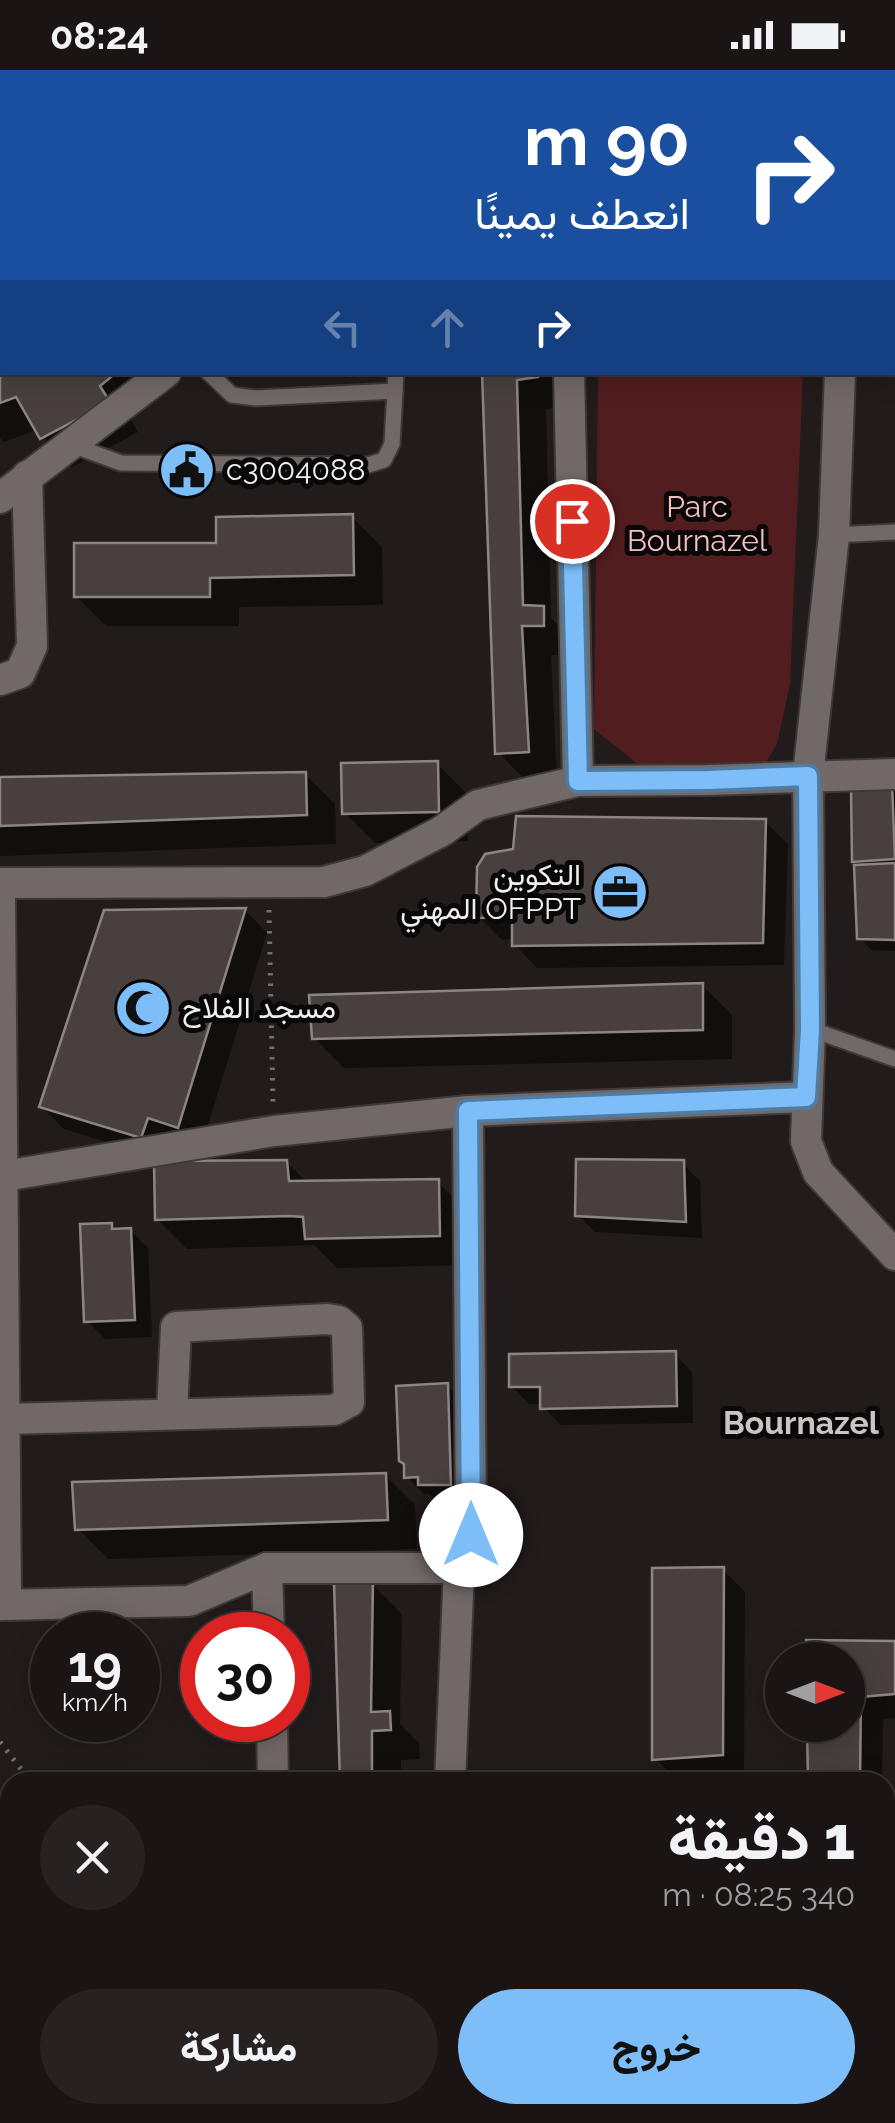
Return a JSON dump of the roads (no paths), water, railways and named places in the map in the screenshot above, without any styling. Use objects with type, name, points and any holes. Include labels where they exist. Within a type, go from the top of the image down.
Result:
[{"type":"street","points":[[0,498],[162,375]]},
{"type":"street","points":[[569,375],[578,781]]},
{"type":"street","points":[[840,375],[834,535],[808,776],[810,1030],[806,1141],[818,1172],[895,1255]]},
{"type":"street","points":[[0,680],[20,673],[32,646],[27,476]]},
{"type":"street","points":[[0,883],[324,882],[366,871],[478,806],[578,781],[895,774]]},
{"type":"street","points":[[0,899],[6,1419],[3,1604],[189,1601],[267,1568],[460,1568]]},
{"type":"street","points":[[4,1176],[274,1131],[468,1111],[806,1097]]},
{"type":"street","points":[[450,1772],[460,1568],[469,1556],[471,1535],[468,1111]]},
{"type":"street","points":[[6,1419],[342,1408],[349,1402],[347,1328],[339,1321],[327,1320],[176,1327],[172,1412]]},
{"type":"street","points":[[267,1568],[268,1612]]},
{"type":"street","points":[[272,1742],[273,1772]]},
{"type":"lane","points":[[211,375],[232,395],[256,398],[395,391]]},
{"type":"lane","points":[[70,444],[121,463],[368,465],[384,460],[392,444],[396,375]]},
{"type":"lane","points":[[834,535],[895,532]]},
{"type":"lane","points":[[810,1030],[895,1059]]},
{"type":"place","name":"c3004088","points":[[187,470]]},
{"type":"place","name":"التكوين المهني OFPPT","points":[[620,892]]},
{"type":"place","name":"مسجد الفلاح","points":[[143,1008]]},
{"type":"district","name":"Bournazel","points":[[801,1423]]},
{"type":"park label","name":"Parc Bournazel","points":[[697,524]]}]
